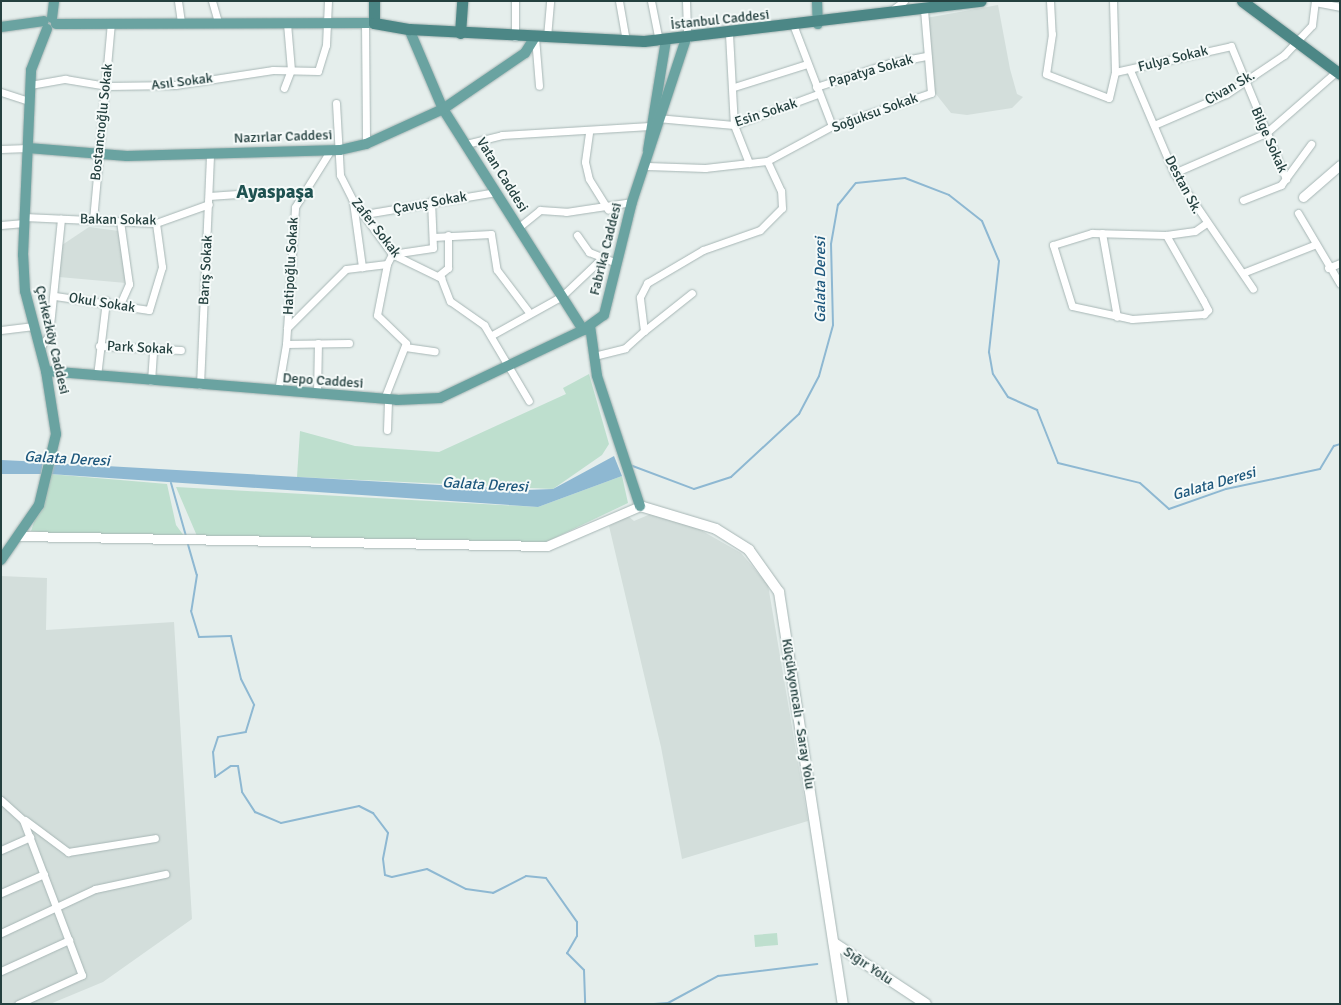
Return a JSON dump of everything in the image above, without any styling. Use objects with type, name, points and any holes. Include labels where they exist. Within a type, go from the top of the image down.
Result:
[{"type":"highway","points":[[374,1],[369,23],[409,29],[460,33],[462,1]]},
{"type":"highway","name":"İstanbul Caddesi","points":[[460,33],[626,41],[686,39],[818,24],[981,1]]},
{"type":"highway","points":[[1242,1],[1300,41],[1338,72]]},
{"type":"main road","name":"Çerkezköy Caddesi","points":[[1,560],[20,536],[47,483],[56,434],[46,371],[32,326],[25,291],[24,220],[30,85],[50,23],[54,1]]},
{"type":"main road","points":[[817,1],[818,24]]},
{"type":"main road","points":[[1,27],[50,23],[369,23]]},
{"type":"main road","name":"Vatan Caddesi","points":[[409,29],[443,109],[562,296],[586,328],[622,458],[640,506]]},
{"type":"main road","name":"Nazırlar Caddesi","points":[[28,148],[98,154],[210,155],[335,151],[366,144],[443,109],[525,53],[541,37]]},
{"type":"main road","name":"Fabrika Caddesi","points":[[586,328],[604,315],[632,202],[663,120],[686,39]]},
{"type":"main road","name":"Fabrika Caddesi","points":[[647,166],[662,40]]},
{"type":"main road","name":"Depo Caddesi","points":[[46,371],[386,399],[440,398],[511,366],[586,328]]},
{"type":"main road","name":"Küçükyoncalı - Saray Yolu","points":[[640,506],[716,529],[749,550],[776,586],[843,1004]]},
{"type":"main road","name":"Sığır Yolu","points":[[834,943],[926,1004]]},
{"type":"street","points":[[178,1],[180,23]]},
{"type":"street","points":[[212,1],[218,22]]},
{"type":"street","points":[[328,1],[329,22]]},
{"type":"street","points":[[515,1],[515,37]]},
{"type":"street","points":[[539,86],[541,37],[550,1]]},
{"type":"street","points":[[619,1],[626,41]]},
{"type":"street","points":[[651,1],[662,40]]},
{"type":"street","points":[[686,1],[686,39]]},
{"type":"street","points":[[887,14],[904,1]]},
{"type":"street","points":[[1050,1],[1052,34],[1046,74],[1109,98],[1114,72],[1113,1]]},
{"type":"street","points":[[1300,41],[1312,25],[1315,2],[1340,7]]},
{"type":"street","points":[[924,9],[927,56]]},
{"type":"street","name":"Asıl Sokak","points":[[30,85],[65,79],[107,86],[175,85],[291,70],[318,71],[329,22]]},
{"type":"street","points":[[366,144],[369,23]]},
{"type":"street","name":"Bostancıoğlu Sokak","points":[[92,220],[107,86],[111,24]]},
{"type":"street","points":[[284,88],[291,70],[287,24]]},
{"type":"street","points":[[794,27],[832,126]]},
{"type":"street","points":[[728,34],[734,87],[734,125],[749,164]]},
{"type":"street","name":"Civan Sk.","points":[[1154,125],[1244,82],[1300,41]]},
{"type":"street","name":"Fulya Sokak","points":[[1114,72],[1130,70],[1231,46]]},
{"type":"street","name":"Bilge Sokak","points":[[1231,46],[1244,82],[1286,179]]},
{"type":"street","name":"Papatya Sokak","points":[[817,90],[890,62],[927,56]]},
{"type":"street","name":"Soğuksu Sokak","points":[[647,166],[749,164],[767,161],[832,126],[931,93],[927,56]]},
{"type":"street","points":[[734,87],[807,64]]},
{"type":"street","name":"Destan Sk.","points":[[1130,70],[1174,173],[1205,224],[1244,272],[1253,289]]},
{"type":"street","points":[[1174,173],[1266,133],[1338,72]]},
{"type":"street","name":"Esin Sokak","points":[[651,121],[663,120],[734,125],[817,90]]},
{"type":"street","points":[[1,92],[29,101]]},
{"type":"street","name":"Zafer Sokak","points":[[336,103],[335,151],[340,175],[352,199],[365,214],[392,254],[438,276]]},
{"type":"street","points":[[466,144],[502,136],[589,133],[651,121]]},
{"type":"street","points":[[589,133],[587,170],[608,208]]},
{"type":"street","points":[[1243,200],[1286,179],[1311,144]]},
{"type":"street","points":[[1,149],[28,148]]},
{"type":"street","name":"Hatipoğlu Sokak","points":[[278,391],[286,344],[295,207],[335,151]]},
{"type":"street","name":"Barış Sokak","points":[[200,385],[210,155]]},
{"type":"street","points":[[644,331],[640,297],[647,283],[703,250],[760,230],[782,208],[781,191],[767,161]]},
{"type":"street","points":[[1303,197],[1340,165]]},
{"type":"street","name":"Çavuş Sokak","points":[[365,214],[431,201],[496,192]]},
{"type":"street","points":[[209,200],[240,194]]},
{"type":"street","points":[[352,199],[362,267]]},
{"type":"street","name":"Bakan Sokak","points":[[1,225],[24,220],[61,219],[156,223],[180,218],[209,200]]},
{"type":"street","points":[[405,347],[395,330],[377,315],[387,264],[392,254],[433,248],[431,201]]},
{"type":"street","points":[[519,227],[540,210],[608,208],[632,202]]},
{"type":"street","points":[[1298,213],[1328,268],[1340,284]]},
{"type":"street","points":[[40,348],[49,336],[55,296],[61,219]]},
{"type":"street","points":[[120,221],[129,284],[120,304]]},
{"type":"street","name":"Okul Sokak","points":[[55,296],[106,301],[149,310],[162,268],[156,223]]},
{"type":"street","points":[[1166,235],[1208,310],[1204,314],[1117,317],[1072,306],[1056,264],[1054,245],[1102,233],[1166,235],[1195,231],[1205,224]]},
{"type":"street","points":[[1102,233],[1117,317]]},
{"type":"street","points":[[432,237],[492,234],[497,270],[528,311]]},
{"type":"street","points":[[448,235],[448,268],[438,276],[450,301],[492,335],[529,401]]},
{"type":"street","points":[[577,235],[581,246],[602,258],[616,263]]},
{"type":"street","points":[[1244,272],[1316,244]]},
{"type":"street","points":[[492,335],[528,311],[562,296],[602,258]]},
{"type":"street","points":[[1328,268],[1340,263]]},
{"type":"street","points":[[287,328],[346,269],[387,264]]},
{"type":"street","points":[[594,356],[625,348],[692,293]]},
{"type":"street","points":[[97,376],[99,346],[106,301]]},
{"type":"street","points":[[1,330],[32,326]]},
{"type":"street","points":[[317,394],[318,343]]},
{"type":"street","points":[[286,344],[349,343]]},
{"type":"street","name":"Park Sokak","points":[[99,346],[181,350]]},
{"type":"street","points":[[405,347],[435,351]]},
{"type":"street","points":[[387,430],[386,399],[405,347]]},
{"type":"street","points":[[151,381],[153,349]]},
{"type":"street","points":[[20,536],[197,542],[547,546],[640,506]]},
{"type":"street","points":[[1,800],[24,820],[68,852],[156,838]]},
{"type":"street","points":[[18,1004],[82,975],[24,820]]},
{"type":"street","points":[[1,850],[30,837]]},
{"type":"street","points":[[1,892],[44,874]]},
{"type":"street","points":[[1,933],[95,889],[165,874]]},
{"type":"street","points":[[1,971],[69,940]]},
{"type":"shaded area","points":[[998,5],[1010,69],[1017,94],[1023,97],[1012,108],[967,115],[951,113],[932,89],[926,18]]},
{"type":"shaded area","points":[[89,227],[119,231],[126,283],[59,277],[62,245]]},
{"type":"shaded area","points":[[653,513],[697,528],[741,553],[768,585],[808,821],[682,859],[661,747],[609,526],[628,516],[634,521]]},
{"type":"shaded area","points":[[1,576],[47,578],[46,630],[174,622],[192,919],[103,982],[50,1004],[1,1004]]},
{"type":"green space","points":[[589,374],[609,444],[602,455],[553,489],[297,477],[300,431],[355,446],[439,452],[566,394],[563,388]]},
{"type":"green space","points":[[50,474],[167,484],[176,525],[184,536],[74,536],[31,531]]},
{"type":"green space","points":[[622,476],[628,503],[544,543],[197,536],[176,487],[538,507]]},
{"type":"green space","points":[[777,933],[778,945],[755,947],[754,935]]},
{"type":"water","points":[[614,456],[622,476],[538,507],[50,474],[53,463],[526,490],[553,489]]},
{"type":"water","points":[[1,460],[43,462],[41,474],[1,474]]},
{"type":"waterway","name":"Galata Deresi","points":[[630,465],[694,489],[731,477],[799,414],[819,376],[833,325],[831,244],[838,205],[856,183],[905,178],[949,195],[982,221],[999,261],[989,352],[993,374],[1008,397],[1037,410],[1058,463],[1140,483],[1169,509],[1226,489],[1320,469],[1334,446],[1340,444]]},
{"type":"waterway","points":[[171,483],[186,536]]},
{"type":"waterway","points":[[187,541],[197,575],[191,611],[199,637],[231,636],[241,679],[254,705],[246,732],[218,737],[213,752],[215,777],[231,766],[238,766],[242,792],[255,812],[281,823],[359,806],[373,813],[388,833],[383,859],[385,875],[392,877],[427,869],[466,889],[493,893],[526,876],[546,878],[577,922],[577,936],[567,953],[584,970],[585,1004]]},
{"type":"waterway","points":[[654,1004],[668,1003],[718,976],[817,964]]},
{"type":"district","name":"Ayaspaşa","points":[[275,193]]}]
